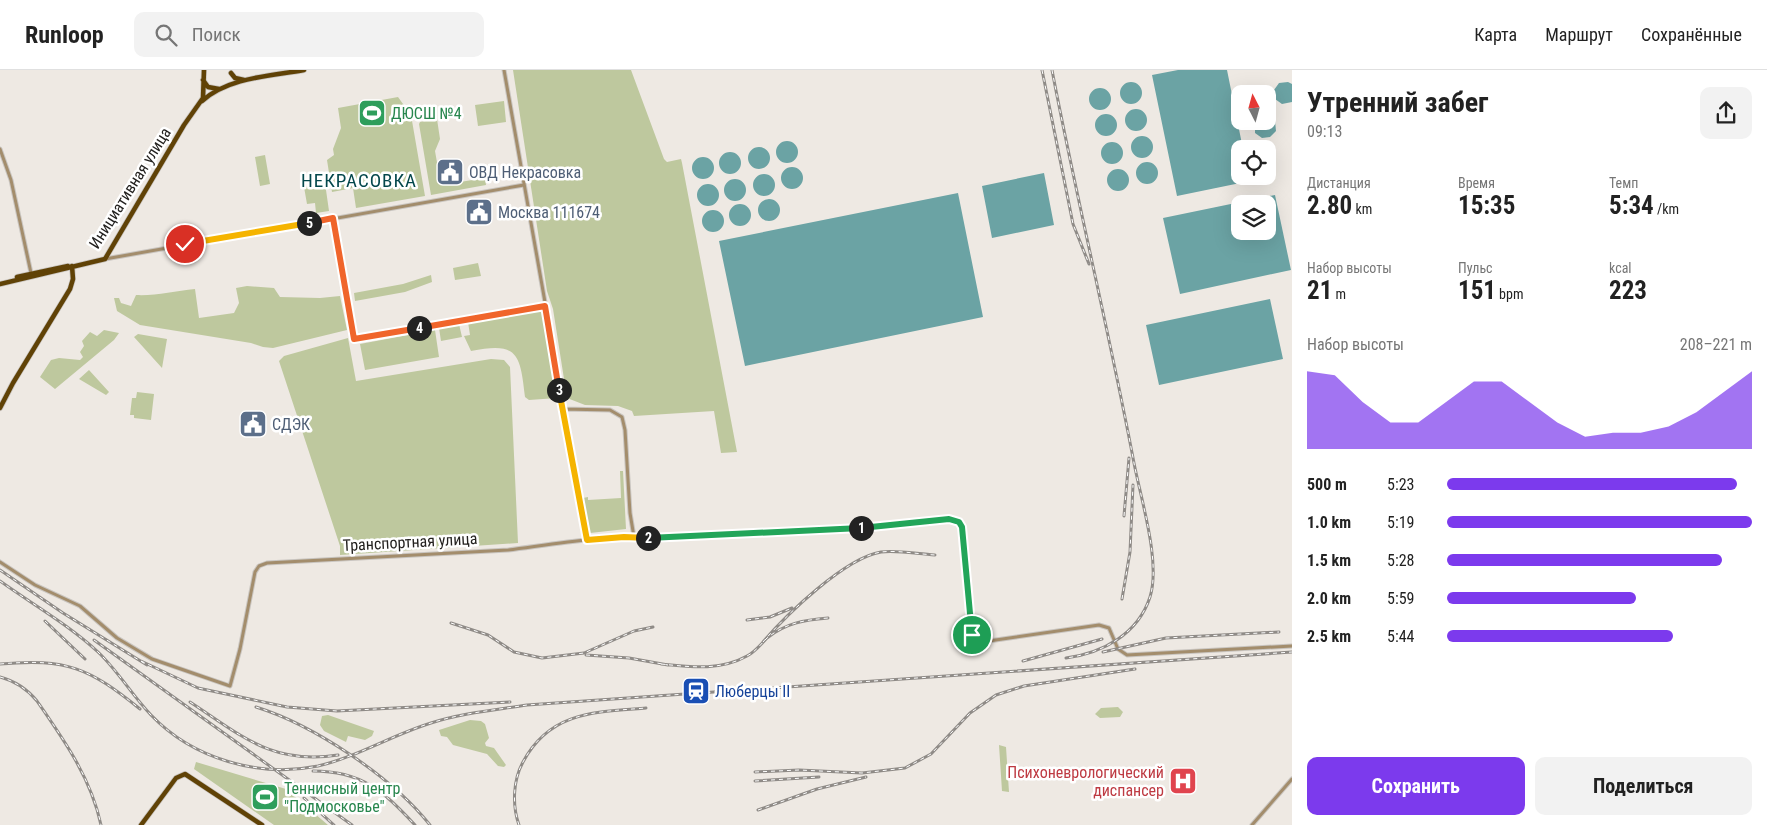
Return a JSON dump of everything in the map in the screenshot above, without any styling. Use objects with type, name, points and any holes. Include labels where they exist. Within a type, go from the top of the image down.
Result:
[{"type":"main road","name":"Инициативная улица","points":[[0,282],[104,259],[184,125],[204,96],[202,78],[204,70]]},
{"type":"main road","points":[[202,78],[208,87],[222,88],[253,79],[304,70]]},
{"type":"main road","name":"Инициативная улица","points":[[198,105],[229,82],[230,71]]},
{"type":"main road","points":[[230,71],[237,79],[253,79]]},
{"type":"main road","name":"Инициативная улица","points":[[0,282],[72,266]]},
{"type":"main road","points":[[0,408],[11,385],[70,289],[73,279],[72,266]]},
{"type":"main road","points":[[141,825],[176,778],[182,774],[188,775],[262,825]]},
{"type":"street","points":[[504,70],[587,540]]},
{"type":"street","points":[[0,149],[11,180],[31,274]]},
{"type":"street","points":[[104,259],[524,185]]},
{"type":"street","points":[[333,218],[354,339],[545,306]]},
{"type":"street","points":[[563,409],[610,410],[622,417],[625,430],[630,513],[634,537]]},
{"type":"street","name":"Транспортная улица","points":[[0,562],[35,585],[80,606],[117,638],[152,659],[195,676],[230,686],[240,649],[255,572],[259,566],[267,562],[508,550],[543,543],[634,537],[650,538],[845,529],[949,519],[959,522],[962,527],[971,632],[974,638],[982,642],[1099,625],[1109,628],[1118,649],[1127,655],[1292,646]]},
{"type":"street","points":[[1252,825],[1292,779]]},
{"type":"green space","points":[[513,70],[631,70],[664,159],[667,162],[681,159],[737,452],[721,453],[714,411],[634,416],[632,411],[618,406],[585,405],[567,398],[553,309],[547,291]]},
{"type":"green space","points":[[398,97],[411,115],[425,196],[356,208],[353,188],[332,192],[327,160],[334,155],[333,149],[341,128],[338,108]]},
{"type":"green space","points":[[504,101],[506,122],[478,126],[475,105]]},
{"type":"green space","points":[[437,119],[440,139],[435,151],[441,185],[485,178],[486,185],[431,195],[419,124],[420,122]]},
{"type":"green space","points":[[265,155],[270,184],[260,186],[255,157]]},
{"type":"green space","points":[[325,183],[329,211],[316,213],[315,203],[307,204],[304,187]]},
{"type":"green space","points":[[478,263],[481,276],[455,280],[453,268]]},
{"type":"green space","points":[[431,275],[432,282],[405,292],[355,301],[354,293],[403,284]]},
{"type":"green space","points":[[247,286],[274,288],[280,297],[320,298],[340,296],[347,330],[273,348],[263,347],[251,343],[140,325],[117,311],[114,298],[119,298],[121,303],[131,306],[136,295],[195,289],[199,318],[234,313],[239,303],[236,288]]},
{"type":"green space","points":[[537,309],[542,311],[557,398],[529,400],[525,397],[521,370],[514,354],[499,348],[471,351],[464,336],[470,335],[468,322]]},
{"type":"green space","points":[[459,324],[462,337],[441,341],[439,328]]},
{"type":"green space","points":[[104,330],[119,333],[114,340],[55,389],[40,377],[51,360],[59,358],[80,360],[83,357],[80,352],[84,346],[82,341],[90,332],[97,336]]},
{"type":"green space","points":[[435,330],[439,357],[365,370],[360,344]]},
{"type":"green space","points":[[138,334],[167,339],[162,368],[134,337]]},
{"type":"green space","points":[[348,338],[356,381],[491,359],[504,360],[510,367],[518,543],[340,555],[340,546],[279,361],[284,356]]},
{"type":"green space","points":[[89,370],[109,392],[106,395],[79,379]]},
{"type":"green space","points":[[137,392],[154,394],[151,420],[134,418],[134,415],[130,415],[132,398],[136,398]]},
{"type":"green space","points":[[620,471],[623,471],[626,529],[590,533],[583,498],[588,497],[588,500],[621,498]]},
{"type":"green space","points":[[1118,707],[1123,712],[1120,717],[1100,718],[1095,714],[1101,708]]},
{"type":"green space","points":[[328,715],[374,731],[372,736],[365,740],[348,736],[346,742],[324,731],[320,725],[322,716]]},
{"type":"green space","points":[[470,720],[481,721],[485,724],[489,738],[485,743],[486,746],[494,748],[506,765],[504,767],[498,766],[487,754],[453,745],[447,737],[441,736],[439,730]]},
{"type":"green space","points":[[999,745],[1006,747],[1009,792],[1002,791]]},
{"type":"green space","name":"Теннисный центр \"Подмосковье\"","points":[[196,762],[286,789],[328,825],[274,825],[194,769]]},
{"type":"water","points":[[1178,70],[1227,70],[1231,90],[1231,130],[1239,130],[1241,140],[1231,140],[1231,185],[1177,196],[1152,75]]},
{"type":"water","points":[[1131,82],[1139,85],[1142,93],[1139,101],[1131,104],[1123,101],[1120,93],[1123,85]]},
{"type":"water","points":[[1288,82],[1292,84],[1292,102],[1282,104],[1276,100],[1276,87],[1279,83]]},
{"type":"water","points":[[1100,88],[1108,91],[1111,99],[1108,107],[1100,110],[1092,107],[1089,99],[1092,91]]},
{"type":"water","points":[[1136,109],[1144,112],[1147,120],[1144,128],[1136,131],[1128,128],[1125,120],[1128,112]]},
{"type":"water","points":[[1106,114],[1114,117],[1117,125],[1114,133],[1106,136],[1098,133],[1095,125],[1098,117]]},
{"type":"water","points":[[1255,130],[1276,130],[1270,137],[1262,138],[1255,133]]},
{"type":"water","points":[[1142,136],[1150,139],[1153,147],[1150,155],[1142,158],[1134,155],[1131,147],[1134,139]]},
{"type":"water","points":[[787,141],[795,144],[798,152],[795,160],[787,163],[779,160],[776,152],[779,144]]},
{"type":"water","points":[[1112,142],[1120,145],[1123,153],[1120,161],[1112,164],[1104,161],[1101,153],[1104,145]]},
{"type":"water","points":[[759,147],[767,150],[770,158],[767,166],[759,169],[751,166],[748,158],[751,150]]},
{"type":"water","points":[[730,152],[738,155],[741,163],[738,171],[730,174],[722,171],[719,163],[722,155]]},
{"type":"water","points":[[703,157],[711,160],[714,168],[711,176],[703,179],[695,176],[692,168],[695,160]]},
{"type":"water","points":[[1147,162],[1155,165],[1158,173],[1155,181],[1147,184],[1139,181],[1136,173],[1139,165]]},
{"type":"water","points":[[792,167],[800,170],[803,178],[800,186],[792,189],[784,186],[781,178],[784,170]]},
{"type":"water","points":[[1118,169],[1126,172],[1129,180],[1126,188],[1118,191],[1110,188],[1107,180],[1110,172]]},
{"type":"water","points":[[1044,173],[1054,225],[992,238],[982,186]]},
{"type":"water","points":[[764,174],[772,177],[775,185],[772,193],[764,196],[756,193],[753,185],[756,177]]},
{"type":"water","points":[[735,179],[743,182],[746,190],[743,198],[735,201],[727,198],[724,190],[727,182]]},
{"type":"water","points":[[708,184],[716,187],[719,195],[716,203],[708,206],[700,203],[697,195],[700,187]]},
{"type":"water","points":[[958,193],[983,317],[745,366],[719,241]]},
{"type":"water","points":[[769,199],[777,202],[780,210],[777,218],[769,221],[761,218],[758,210],[761,202]]},
{"type":"water","points":[[1276,200],[1291,270],[1180,294],[1163,218],[1231,204],[1231,240],[1276,240]]},
{"type":"water","points":[[740,204],[748,207],[751,215],[748,223],[740,226],[732,223],[729,215],[732,207]]},
{"type":"water","points":[[713,210],[721,213],[724,221],[721,229],[713,232],[705,229],[702,221],[705,213]]},
{"type":"water","points":[[1270,299],[1283,359],[1159,385],[1146,325]]},
{"type":"railway","points":[[1042,70],[1073,224],[1089,264]]},
{"type":"railway","points":[[1052,70],[1149,531],[1153,567],[1153,583],[1150,597],[1137,621],[1128,631],[1117,640],[1093,652],[1066,658]]},
{"type":"railway","points":[[1124,516],[1129,458]]},
{"type":"railway","points":[[1122,599],[1130,552],[1133,485]]},
{"type":"railway","points":[[763,642],[801,603],[834,576],[867,556],[881,552],[935,555]]},
{"type":"railway","points":[[0,570],[63,613],[147,665]]},
{"type":"railway","points":[[0,581],[87,642],[112,667],[151,715],[168,730],[207,754],[228,762],[250,767],[273,769],[296,769],[318,766],[347,757],[417,728],[443,720],[479,712],[527,705],[1292,652]]},
{"type":"railway","points":[[747,620],[770,617],[792,608]]},
{"type":"railway","points":[[661,664],[705,667],[737,661],[750,654],[767,638],[781,629],[803,621],[828,618]]},
{"type":"railway","points":[[45,621],[85,659]]},
{"type":"railway","points":[[451,623],[488,635],[514,652],[542,658],[584,653],[634,631],[653,627]]},
{"type":"railway","points":[[1103,652],[1166,638],[1279,632]]},
{"type":"railway","points":[[1023,661],[1102,639]]},
{"type":"railway","points":[[94,640],[352,825]]},
{"type":"railway","points":[[586,655],[629,658],[668,665]]},
{"type":"railway","points":[[141,661],[198,688],[287,707],[337,711],[510,702]]},
{"type":"railway","points":[[0,664],[43,663],[76,669],[106,684],[140,709]]},
{"type":"railway","points":[[755,772],[799,770],[862,773],[905,768],[931,754],[970,713],[996,695],[1024,686],[1135,669]]},
{"type":"railway","points":[[0,677],[16,683],[30,693],[37,701],[83,775],[91,791],[101,825]]},
{"type":"railway","points":[[190,702],[242,736],[276,752],[294,756],[338,755]]},
{"type":"railway","points":[[256,707],[302,726],[374,771],[414,807],[430,825]]},
{"type":"railway","points":[[519,825],[515,809],[517,777],[523,762],[534,745],[547,733],[576,717],[592,713],[646,708]]},
{"type":"railway","points":[[313,771],[345,775],[370,785],[382,793],[415,825]]},
{"type":"railway","points":[[755,781],[819,777]]},
{"type":"railway","points":[[758,810],[817,789],[866,777]]},
{"type":"railway","points":[[304,798],[334,825]]},
{"type":"place","name":"ДЮСШ №4","points":[[372,113]]},
{"type":"place","name":"ОВД Некрасовка","points":[[450,172]]},
{"type":"place","name":"Москва 111674","points":[[479,212]]},
{"type":"place","name":"СДЭК","points":[[253,424]]},
{"type":"place","name":"Люберцы II","points":[[696,691]]},
{"type":"place","name":"Психоневрологический диспансер","points":[[1183,781]]},
{"type":"place","name":"Теннисный центр \"Подмосковье\"","points":[[265,797]]},
{"type":"district","name":"НЕКРАСОВКА","points":[[359,180]]},
{"type":"route","points":[[185,244],[333,218],[354,339],[545,306],[554,365],[587,540],[845,529],[954,520],[959,522],[962,527],[972,635]]}]
